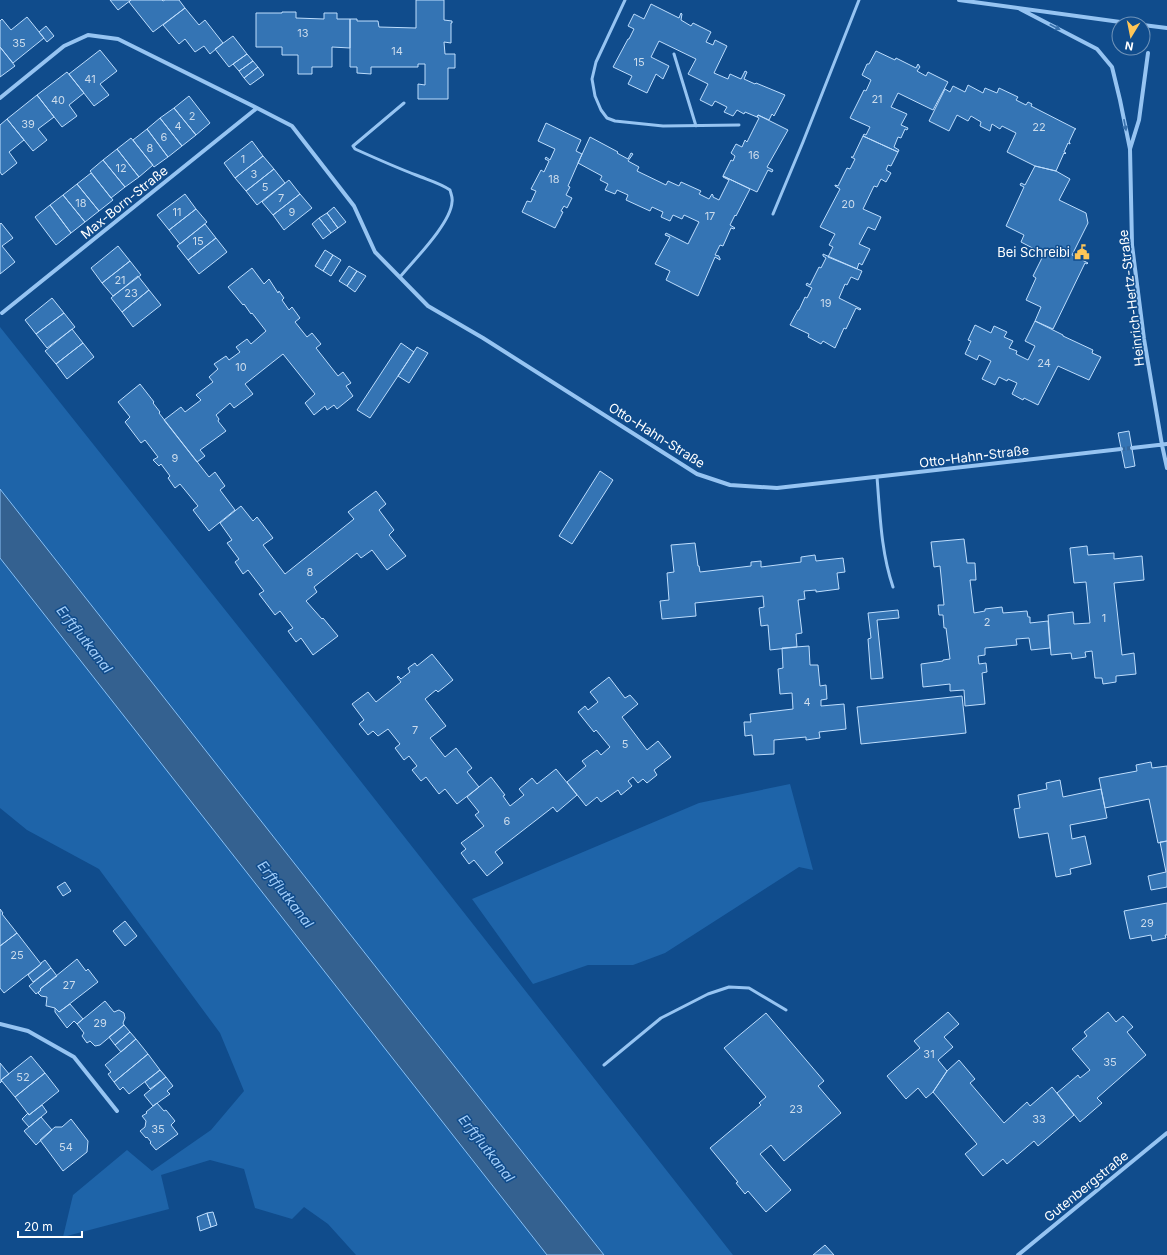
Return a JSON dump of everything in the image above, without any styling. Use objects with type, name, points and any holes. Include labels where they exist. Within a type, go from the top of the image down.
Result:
[{"type":"street","points":[[959,0],[1111,21]]},
{"type":"street","name":"Heinrich-Hertz-Straße","points":[[1020,9],[1097,49],[1112,67],[1130,149],[1132,245],[1144,339],[1167,468]]},
{"type":"street","points":[[1151,26],[1167,28]]},
{"type":"street","points":[[0,98],[64,46],[88,35],[118,39],[257,108]]},
{"type":"street","name":"Heinrich-Hertz-Straße","points":[[1130,149],[1139,120],[1148,56]]},
{"type":"street","name":"Otto-Hahn-Straße","points":[[257,108],[292,126],[354,206],[375,252],[428,306],[483,338],[697,474],[730,485],[777,488],[877,478],[1121,449]]},
{"type":"street","name":"Max-Born-Straße","points":[[2,313],[257,108]]},
{"type":"street","points":[[1132,448],[1167,444]]},
{"type":"street","points":[[0,1024],[28,1031],[74,1057],[117,1111]]},
{"type":"street","name":"Gutenbergstraße","points":[[1018,1255],[1167,1133]]},
{"type":"lane","points":[[625,0],[596,62],[592,79],[595,96],[601,110],[607,118],[615,121],[663,126],[739,125]]},
{"type":"lane","points":[[773,214],[859,0]]},
{"type":"lane","points":[[674,54],[696,126]]},
{"type":"lane","points":[[400,277],[439,230],[448,217],[453,201],[450,190],[443,185],[385,163],[355,149],[353,146],[404,103]]},
{"type":"lane","points":[[877,478],[881,533],[886,568],[893,587]]},
{"type":"lane","points":[[604,1065],[662,1018],[708,994],[729,987],[749,988],[786,1010]]},
{"type":"shaded area","points":[[0,327],[311,718],[733,1255],[604,1255],[405,1004],[0,489]]},
{"type":"shaded area","points":[[0,558],[547,1255],[356,1255],[328,1224],[304,1207],[292,1219],[255,1208],[244,1169],[210,1160],[161,1175],[169,1209],[63,1237],[73,1195],[127,1150],[152,1171],[211,1130],[244,1091],[220,1033],[99,869],[27,830],[0,808]]},
{"type":"shaded area","points":[[790,784],[813,870],[799,867],[665,953],[633,965],[588,965],[533,984],[472,899],[699,803]]},
{"type":"water","name":"Erftflutkanal","points":[[0,489],[604,1255],[547,1255],[0,558]]},
{"type":"building","points":[[110,0],[131,0],[118,10]]},
{"type":"building","points":[[131,0],[179,0],[185,8],[153,32],[129,2]]},
{"type":"building","points":[[416,0],[444,0],[444,20],[452,21],[451,43],[444,42],[445,54],[455,54],[455,68],[448,68],[448,99],[418,99],[418,84],[425,85],[425,64],[418,64],[418,67],[371,67],[371,74],[357,73],[357,67],[350,67],[350,19],[357,19],[357,21],[378,21],[379,27],[416,28]]},
{"type":"building","points":[[651,4],[679,18],[681,13],[681,20],[691,26],[693,23],[711,32],[706,42],[713,45],[715,40],[727,46],[714,73],[728,79],[730,74],[741,79],[745,71],[747,72],[744,79],[785,95],[774,116],[772,114],[769,120],[758,115],[757,117],[745,112],[744,114],[737,110],[733,116],[724,112],[727,107],[715,101],[712,106],[700,100],[708,84],[688,74],[696,59],[659,41],[651,57],[669,66],[663,79],[656,74],[647,93],[628,84],[632,76],[613,67],[634,29],[628,26],[634,14],[644,19]]},
{"type":"building","points":[[185,8],[199,25],[205,20],[223,43],[210,54],[204,46],[195,52],[185,39],[179,44],[163,25]]},
{"type":"building","points":[[296,12],[296,18],[324,19],[324,13],[337,13],[337,19],[350,19],[350,48],[332,47],[332,67],[312,67],[312,74],[298,74],[298,55],[282,55],[282,47],[256,47],[256,13]]},
{"type":"building","points":[[27,17],[44,38],[13,63],[0,47],[0,21],[2,19],[11,30]]},
{"type":"building","points":[[46,26],[54,36],[47,42],[39,32]]},
{"type":"building","points":[[233,36],[247,54],[229,67],[215,49]]},
{"type":"building","points":[[0,47],[15,66],[0,77]]},
{"type":"building","points":[[100,50],[117,71],[100,84],[109,95],[94,106],[69,74]]},
{"type":"building","points":[[876,51],[895,60],[896,58],[916,68],[918,64],[920,67],[917,71],[926,76],[928,72],[948,82],[933,110],[898,93],[891,107],[907,114],[901,125],[908,128],[907,130],[905,129],[901,138],[898,137],[894,147],[899,150],[898,152],[863,136],[864,134],[866,135],[870,127],[850,118],[864,90],[866,91],[871,80],[862,75],[867,64],[869,64]]},
{"type":"building","points":[[247,54],[253,61],[239,71],[233,64]]},
{"type":"building","points":[[253,61],[258,67],[244,78],[239,71]]},
{"type":"building","points":[[258,67],[264,75],[250,85],[244,78]]},
{"type":"building","points":[[67,72],[84,93],[69,105],[77,116],[62,127],[37,95]]},
{"type":"building","points":[[968,85],[983,93],[985,88],[997,93],[999,88],[1018,97],[1016,100],[1026,105],[1028,102],[1032,104],[1031,106],[1076,129],[1069,142],[1070,144],[1068,143],[1064,152],[1066,153],[1064,153],[1056,171],[1035,166],[1007,152],[1016,133],[1002,126],[1000,129],[992,124],[990,131],[980,126],[981,122],[971,116],[968,121],[957,115],[949,131],[929,121],[945,89],[950,92],[953,86],[965,92]]},
{"type":"building","points":[[37,95],[54,117],[38,129],[47,140],[33,151],[7,119]]},
{"type":"building","points":[[189,96],[210,123],[196,135],[174,108]]},
{"type":"building","points":[[174,108],[196,135],[182,146],[160,118]]},
{"type":"building","points":[[758,115],[788,130],[767,167],[773,170],[772,172],[768,170],[757,192],[723,176],[731,160],[733,161],[735,156],[731,153],[736,144],[742,147],[745,140],[747,142],[759,118],[757,117]]},
{"type":"building","points":[[160,118],[182,146],[168,157],[147,129]]},
{"type":"building","points":[[7,119],[24,140],[9,152],[17,163],[2,175],[0,172],[0,125]]},
{"type":"building","points":[[546,123],[581,140],[576,151],[582,154],[568,186],[570,187],[566,195],[572,198],[567,208],[564,206],[561,211],[563,212],[555,228],[522,212],[527,201],[531,202],[536,191],[531,189],[541,170],[544,172],[549,161],[545,159],[546,157],[550,160],[555,149],[538,141]]},
{"type":"building","points":[[147,129],[168,157],[154,167],[133,140]]},
{"type":"building","points":[[863,136],[898,152],[891,166],[888,165],[886,170],[891,173],[886,182],[881,179],[877,187],[874,186],[863,209],[881,217],[875,230],[868,227],[859,244],[870,249],[862,265],[859,263],[857,269],[828,257],[833,247],[829,245],[835,234],[820,227],[840,189],[835,185],[838,186],[847,168],[850,169],[855,159],[851,157],[853,157]]},
{"type":"building","points":[[590,137],[628,159],[631,153],[633,154],[628,161],[639,167],[637,171],[666,185],[668,181],[679,186],[681,182],[701,191],[699,194],[709,199],[712,194],[713,197],[719,200],[729,180],[723,176],[750,189],[730,225],[735,228],[731,228],[723,246],[720,245],[715,255],[719,256],[720,260],[715,257],[698,296],[666,280],[670,271],[655,264],[670,237],[665,235],[666,233],[688,244],[699,222],[684,215],[682,219],[673,215],[670,221],[661,217],[663,212],[652,207],[650,211],[626,200],[628,195],[617,190],[615,194],[605,190],[608,184],[600,180],[602,176],[578,163]]},
{"type":"building","points":[[131,138],[153,165],[139,177],[117,149]]},
{"type":"building","points":[[252,141],[263,156],[235,178],[224,163]]},
{"type":"building","points":[[117,149],[139,177],[125,187],[103,160]]},
{"type":"building","points":[[263,156],[274,169],[246,191],[235,178]]},
{"type":"building","points":[[103,160],[125,187],[111,198],[90,171]]},
{"type":"building","points":[[1035,166],[1056,171],[1070,179],[1059,200],[1086,213],[1088,223],[1072,255],[1088,263],[1085,263],[1053,329],[1035,321],[1041,307],[1026,300],[1036,278],[1033,276],[1044,254],[1021,242],[1024,235],[1006,226],[1024,187],[1020,185],[1021,183],[1025,185]]},
{"type":"building","points":[[274,169],[285,183],[257,205],[246,191]]},
{"type":"building","points":[[91,173],[113,200],[99,211],[77,184]]},
{"type":"building","points":[[289,180],[300,194],[273,215],[262,202]]},
{"type":"building","points":[[77,184],[99,211],[85,222],[63,195]]},
{"type":"building","points":[[185,194],[196,209],[169,230],[157,215]]},
{"type":"building","points":[[300,194],[312,208],[284,230],[273,215]]},
{"type":"building","points":[[63,195],[85,222],[71,233],[50,205]]},
{"type":"building","points":[[50,205],[71,233],[56,245],[35,217]]},
{"type":"building","points":[[334,207],[346,222],[338,228],[327,213]]},
{"type":"building","points":[[196,209],[207,222],[180,244],[169,230]]},
{"type":"building","points":[[327,213],[338,228],[331,233],[319,218]]},
{"type":"building","points":[[319,218],[331,233],[323,239],[312,224]]},
{"type":"building","points":[[1,223],[13,238],[2,246],[15,262],[0,274],[0,224]]},
{"type":"building","points":[[205,224],[216,238],[188,260],[177,246]]},
{"type":"building","points":[[216,238],[227,252],[199,274],[188,260]]},
{"type":"building","points":[[118,246],[130,261],[102,283],[91,268]]},
{"type":"building","points":[[325,250],[333,255],[323,271],[315,266]]},
{"type":"building","points":[[823,254],[862,271],[858,280],[851,277],[847,285],[845,284],[839,298],[861,309],[856,308],[846,329],[844,328],[835,348],[823,341],[821,344],[808,337],[809,334],[790,325],[805,297],[807,298],[812,288],[806,285],[807,283],[810,285],[819,267],[821,268],[826,258]]},
{"type":"building","points":[[333,255],[341,260],[331,276],[323,271]]},
{"type":"building","points":[[130,261],[141,275],[113,296],[102,283]]},
{"type":"building","points":[[349,266],[357,271],[347,286],[339,281]]},
{"type":"building","points":[[252,268],[264,284],[269,279],[278,293],[279,291],[284,298],[282,300],[289,310],[292,307],[300,318],[295,322],[307,337],[312,333],[321,344],[316,348],[338,376],[343,372],[351,383],[346,386],[353,396],[337,409],[334,405],[327,410],[325,406],[314,415],[305,403],[315,394],[283,354],[245,384],[253,394],[234,408],[230,403],[216,415],[219,419],[218,421],[226,431],[200,450],[205,456],[197,462],[164,420],[181,407],[185,412],[201,400],[196,395],[213,382],[209,377],[218,369],[214,364],[226,356],[229,360],[240,352],[236,347],[247,339],[251,344],[266,331],[228,287]]},
{"type":"building","points":[[357,271],[366,276],[355,292],[347,286]]},
{"type":"building","points":[[138,276],[149,290],[122,312],[111,298]]},
{"type":"building","points":[[149,290],[161,305],[133,327],[122,312]]},
{"type":"building","points":[[52,298],[64,313],[36,334],[25,320]]},
{"type":"building","points":[[64,313],[75,327],[47,348],[36,334]]},
{"type":"building","points":[[1035,321],[1093,350],[1092,353],[1101,357],[1089,380],[1058,366],[1038,405],[1024,398],[1023,400],[1012,394],[1017,383],[1008,379],[1007,381],[999,377],[995,385],[982,379],[991,361],[979,355],[977,360],[965,354],[971,341],[968,340],[975,325],[991,333],[994,326],[1007,332],[1004,337],[1013,341],[1009,348],[1017,351],[1016,354],[1028,360],[1035,346],[1025,341]]},
{"type":"building","points":[[72,329],[83,343],[56,364],[45,351]]},
{"type":"building","points":[[83,343],[94,357],[67,379],[56,364]]},
{"type":"building","points":[[401,343],[414,352],[370,418],[357,410]]},
{"type":"building","points":[[417,347],[428,353],[409,383],[398,376]]},
{"type":"building","points":[[140,384],[154,402],[153,403],[160,412],[159,413],[209,477],[215,472],[225,486],[220,490],[235,510],[209,531],[193,510],[198,506],[180,484],[175,488],[168,478],[170,476],[161,464],[159,466],[153,460],[158,457],[145,440],[141,443],[125,422],[130,417],[118,402]]},
{"type":"building","points":[[1129,431],[1135,466],[1125,468],[1118,433]]},
{"type":"building","points":[[600,471],[613,480],[572,544],[559,536]]},
{"type":"building","points":[[376,491],[386,504],[379,510],[394,530],[389,535],[406,556],[387,570],[372,550],[361,558],[357,553],[314,587],[317,592],[306,601],[338,636],[313,655],[301,638],[296,642],[288,631],[293,628],[280,611],[275,615],[259,594],[264,591],[248,570],[243,574],[235,562],[239,559],[227,543],[232,540],[220,523],[241,506],[253,521],[257,517],[273,538],[263,545],[285,574],[354,519],[348,512]]},
{"type":"building","points":[[964,539],[967,563],[975,563],[976,580],[970,580],[974,613],[985,611],[985,609],[1002,607],[1003,613],[1027,611],[1028,617],[1030,617],[1030,623],[1048,621],[1050,648],[1031,650],[1029,638],[1016,639],[1017,645],[985,648],[985,655],[978,656],[979,664],[986,663],[987,672],[982,673],[985,704],[965,706],[964,690],[950,691],[950,684],[923,687],[921,664],[950,659],[943,615],[939,615],[938,605],[944,605],[940,566],[934,567],[931,542]]},
{"type":"building","points":[[695,543],[700,572],[751,566],[751,562],[761,561],[761,567],[801,562],[801,557],[815,555],[816,561],[843,558],[845,572],[837,573],[839,589],[816,592],[816,590],[804,591],[805,599],[798,600],[802,633],[796,634],[797,647],[770,650],[768,625],[761,626],[759,608],[764,607],[763,596],[695,603],[696,616],[662,619],[660,601],[669,600],[667,573],[674,572],[671,545]]},
{"type":"building","points":[[1087,546],[1088,555],[1114,553],[1114,559],[1142,556],[1144,580],[1114,583],[1122,655],[1134,653],[1136,674],[1116,676],[1116,682],[1103,684],[1102,678],[1095,678],[1092,651],[1085,652],[1086,657],[1072,659],[1071,653],[1051,655],[1048,615],[1073,612],[1074,624],[1090,623],[1086,582],[1074,583],[1070,548]]},
{"type":"building","points":[[898,610],[899,618],[877,620],[883,678],[871,679],[868,639],[871,638],[868,613]]},
{"type":"building","points":[[809,646],[810,665],[818,665],[820,686],[826,685],[827,699],[821,700],[821,706],[844,704],[846,729],[819,732],[820,738],[806,740],[806,737],[774,740],[774,754],[754,755],[752,735],[745,736],[744,722],[751,722],[750,714],[793,709],[792,693],[780,694],[778,669],[783,668],[782,648]]},
{"type":"building","points":[[432,654],[453,680],[438,692],[436,690],[425,699],[446,726],[430,738],[445,757],[456,748],[472,768],[467,772],[479,787],[457,804],[445,789],[439,794],[426,777],[421,781],[412,770],[417,766],[409,756],[404,760],[395,748],[400,744],[388,729],[378,736],[373,731],[368,735],[359,724],[364,720],[352,704],[368,692],[376,702],[401,682],[397,677],[398,676],[401,679],[410,672],[408,668],[415,663],[417,666]]},
{"type":"building","points":[[609,677],[625,698],[630,695],[638,704],[622,717],[647,750],[658,741],[671,757],[654,770],[657,775],[647,783],[643,779],[638,783],[633,777],[628,781],[632,786],[621,795],[618,790],[601,802],[597,797],[586,806],[567,782],[586,766],[582,761],[597,750],[601,755],[610,747],[596,730],[594,732],[578,712],[585,706],[588,710],[598,702],[590,692]]},
{"type":"building","points":[[962,696],[966,733],[861,744],[857,707]]},
{"type":"building","points":[[1151,762],[1152,768],[1167,766],[1167,841],[1158,843],[1149,799],[1105,808],[1099,778],[1137,771],[1136,765]]},
{"type":"building","points":[[556,769],[577,795],[557,812],[553,807],[495,852],[503,863],[487,876],[474,860],[469,864],[461,853],[466,849],[461,843],[484,826],[475,815],[479,812],[467,797],[491,777],[505,795],[503,796],[510,806],[524,795],[519,789],[532,778],[537,784]]},
{"type":"building","points":[[1060,780],[1063,797],[1101,789],[1107,818],[1070,825],[1072,839],[1085,836],[1091,864],[1070,869],[1071,874],[1056,877],[1048,833],[1019,838],[1014,809],[1020,808],[1018,795],[1047,789],[1046,783]]},
{"type":"building","points":[[1167,841],[1167,887],[1151,890],[1148,876],[1166,872],[1160,842]]},
{"type":"building","points":[[65,882],[71,891],[63,896],[57,887]]},
{"type":"building","points":[[1167,903],[1166,938],[1152,941],[1151,935],[1130,939],[1124,911]]},
{"type":"building","points":[[0,909],[3,913],[2,914],[17,933],[0,946]]},
{"type":"building","points":[[125,921],[137,936],[125,946],[113,931]]},
{"type":"building","points":[[17,933],[41,964],[4,993],[0,988],[0,946]]},
{"type":"building","points":[[77,959],[86,971],[88,969],[98,982],[59,1012],[55,1008],[46,1006],[47,997],[41,996],[38,993],[41,990],[40,989]]},
{"type":"building","points":[[45,960],[51,968],[33,982],[28,975]]},
{"type":"building","points":[[51,968],[57,976],[36,994],[29,986]]},
{"type":"building","points":[[105,1001],[114,1012],[119,1010],[124,1013],[124,1025],[100,1045],[95,1046],[90,1041],[87,1043],[82,1036],[84,1033],[77,1024]]},
{"type":"building","points":[[70,1004],[83,1019],[77,1024],[74,1021],[67,1028],[55,1012],[55,1008],[59,1012]]},
{"type":"building","points":[[948,1012],[959,1024],[944,1037],[953,1047],[938,1060],[947,1071],[933,1092],[926,1098],[918,1088],[906,1099],[887,1076],[920,1048],[914,1041]]},
{"type":"building","points":[[1108,1012],[1116,1022],[1123,1016],[1133,1027],[1127,1032],[1146,1055],[1097,1098],[1102,1103],[1080,1122],[1057,1093],[1078,1075],[1080,1078],[1090,1070],[1072,1049],[1087,1036],[1084,1032]]},
{"type":"building","points":[[766,1013],[824,1081],[818,1086],[841,1113],[784,1161],[771,1145],[760,1154],[791,1190],[766,1212],[748,1191],[745,1194],[736,1183],[738,1182],[710,1148],[761,1105],[759,1103],[766,1097],[724,1048]]},
{"type":"building","points":[[124,1025],[130,1032],[115,1045],[109,1037]]},
{"type":"building","points":[[130,1032],[136,1039],[121,1052],[115,1045]]},
{"type":"building","points":[[136,1039],[148,1054],[114,1082],[108,1074],[111,1072],[105,1065]]},
{"type":"building","points":[[148,1054],[160,1070],[129,1094],[123,1087],[120,1090],[114,1082]]},
{"type":"building","points":[[31,1056],[45,1073],[15,1097],[1,1080]]},
{"type":"building","points":[[959,1060],[975,1079],[970,1083],[1004,1123],[1027,1102],[1030,1106],[1052,1087],[1074,1115],[1038,1146],[1034,1141],[1007,1164],[1003,1159],[983,1176],[965,1154],[977,1144],[933,1092],[947,1071]]},
{"type":"building","points":[[0,1063],[9,1074],[1,1080],[2,1081],[0,1083]]},
{"type":"building","points":[[160,1070],[166,1077],[150,1089],[145,1082]]},
{"type":"building","points":[[45,1073],[59,1091],[29,1115],[15,1097]]},
{"type":"building","points":[[166,1077],[173,1086],[167,1091],[170,1094],[153,1106],[144,1095]]},
{"type":"building","points":[[157,1103],[164,1111],[166,1110],[175,1121],[171,1125],[178,1134],[156,1150],[147,1137],[146,1138],[140,1131],[145,1127],[146,1121],[142,1116]]},
{"type":"building","points":[[42,1105],[47,1112],[29,1127],[22,1119],[28,1113],[29,1115]]},
{"type":"building","points":[[41,1117],[52,1130],[36,1145],[24,1131]]},
{"type":"building","points":[[71,1119],[88,1141],[87,1152],[63,1171],[40,1140],[55,1127],[62,1127]]},
{"type":"building","points":[[213,1212],[217,1225],[211,1227],[207,1213]]},
{"type":"building","points":[[207,1213],[211,1227],[200,1231],[197,1217]]},
{"type":"building","points":[[825,1245],[834,1255],[813,1255]]},
{"type":"tunnel","points":[[1121,449],[1132,448]]},
{"type":"place","name":"Bei Schreibi","points":[[1082,252]]}]
